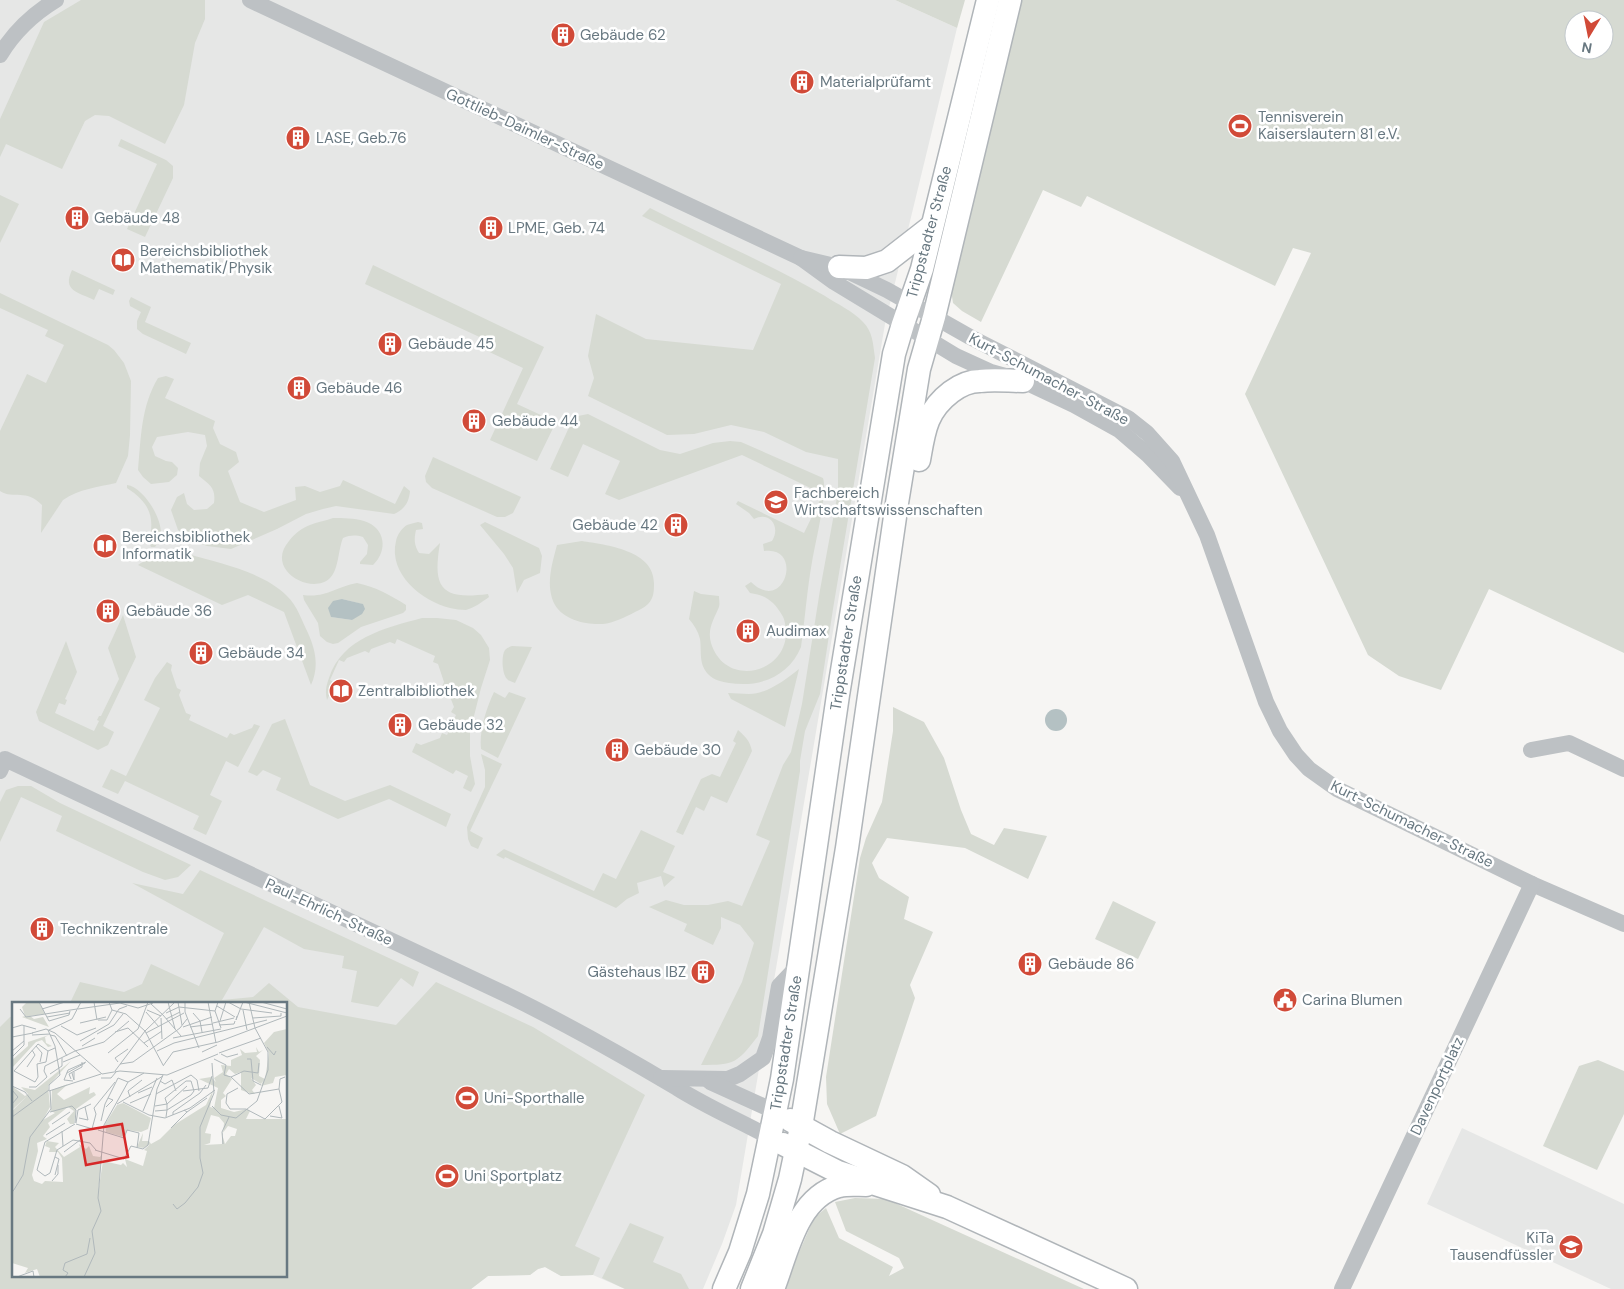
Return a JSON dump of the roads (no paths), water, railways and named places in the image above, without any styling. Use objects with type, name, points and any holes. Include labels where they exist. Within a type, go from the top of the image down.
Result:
[{"type":"main road","name":"Trippstadter Straße","points":[[724,1289],[740,1252],[758,1194],[776,1112],[838,695],[894,354],[922,269],[988,0]]},
{"type":"main road","name":"Trippstadter Straße","points":[[752,1289],[774,1234],[790,1179],[801,1127],[847,848],[897,503],[920,360],[934,317],[1010,0]]},
{"type":"main road","points":[[839,267],[866,268],[887,261],[932,226]]},
{"type":"main road","points":[[897,503],[916,485],[922,439],[931,412],[942,399],[959,386],[978,380],[1023,381]]},
{"type":"main road","points":[[776,1112],[801,1127],[902,1176],[947,1207]]},
{"type":"main road","points":[[771,1138],[838,1172],[947,1207],[1126,1289]]},
{"type":"main road","points":[[773,1289],[803,1214],[822,1194],[838,1186],[852,1184],[877,1186]]},
{"type":"street","points":[[0,55],[17,32],[38,11],[56,0]]},
{"type":"street","name":"Gottlieb-Daimler-Straße","points":[[250,0],[801,258],[834,282],[906,314]]},
{"type":"street","name":"Gottlieb-Daimler-Straße","points":[[801,258],[839,267],[887,290],[906,314]]},
{"type":"street","name":"Kurt-Schumacher-Straße","points":[[906,314],[934,317],[1128,418],[1147,433],[1172,461],[1207,535],[1266,702],[1280,731],[1296,755],[1309,769],[1337,789],[1532,884],[1624,924]]},
{"type":"street","name":"Kurt-Schumacher-Straße","points":[[906,314],[927,339],[956,356],[991,372],[1023,381],[1120,430],[1148,455],[1190,499]]},
{"type":"street","points":[[1531,750],[1568,743],[1624,768]]},
{"type":"street","name":"Paul-Ehrlich-Straße","points":[[3,765],[532,1007],[661,1078],[677,1089],[771,1138]]},
{"type":"street","name":"Davenportplatz","points":[[1342,1289],[1532,884]]},
{"type":"street","name":"Paul-Ehrlich-Straße","points":[[661,1078],[728,1080],[763,1058],[770,1038],[779,986],[798,966]]},
{"type":"street","name":"Paul-Ehrlich-Straße","points":[[703,1079],[776,1112]]},
{"type":"place","name":"Gebäude 62","points":[[563,35]]},
{"type":"place","name":"Materialprüfamt","points":[[802,82]]},
{"type":"place","name":"Tennisverein Kaiserslautern 81 e.V.","points":[[1240,126]]},
{"type":"place","name":"LASE, Geb.76","points":[[298,138]]},
{"type":"place","name":"Gebäude 48","points":[[77,218]]},
{"type":"place","name":"LPME, Geb. 74","points":[[491,228]]},
{"type":"place","name":"Bereichsbibliothek Mathematik/Physik","points":[[123,260]]},
{"type":"place","name":"Gebäude 45","points":[[390,344]]},
{"type":"place","name":"Gebäude 46","points":[[299,388]]},
{"type":"place","name":"Gebäude 44","points":[[474,421]]},
{"type":"place","name":"Fachbereich Wirtschaftswissenschaften","points":[[776,502]]},
{"type":"place","name":"Gebäude 42","points":[[676,525]]},
{"type":"place","name":"Bereichsbibliothek Informatik","points":[[105,546]]},
{"type":"place","name":"Gebäude 36","points":[[108,611]]},
{"type":"place","name":"Audimax","points":[[748,631]]},
{"type":"place","name":"Gebäude 34","points":[[201,653]]},
{"type":"place","name":"Zentralbibliothek","points":[[341,691]]},
{"type":"place","name":"Gebäude 32","points":[[400,725]]},
{"type":"place","name":"Gebäude 30","points":[[617,750]]},
{"type":"place","name":"Technikzentrale","points":[[42,929]]},
{"type":"place","name":"Gebäude 86","points":[[1030,964]]},
{"type":"place","name":"Gästehaus IBZ","points":[[703,972]]},
{"type":"place","name":"Carina Blumen","points":[[1285,1000]]},
{"type":"place","name":"Uni-Sporthalle","points":[[467,1098]]},
{"type":"place","name":"Uni Sportplatz","points":[[447,1176]]},
{"type":"place","name":"KiTa Tausendfüssler","points":[[1571,1247]]}]
